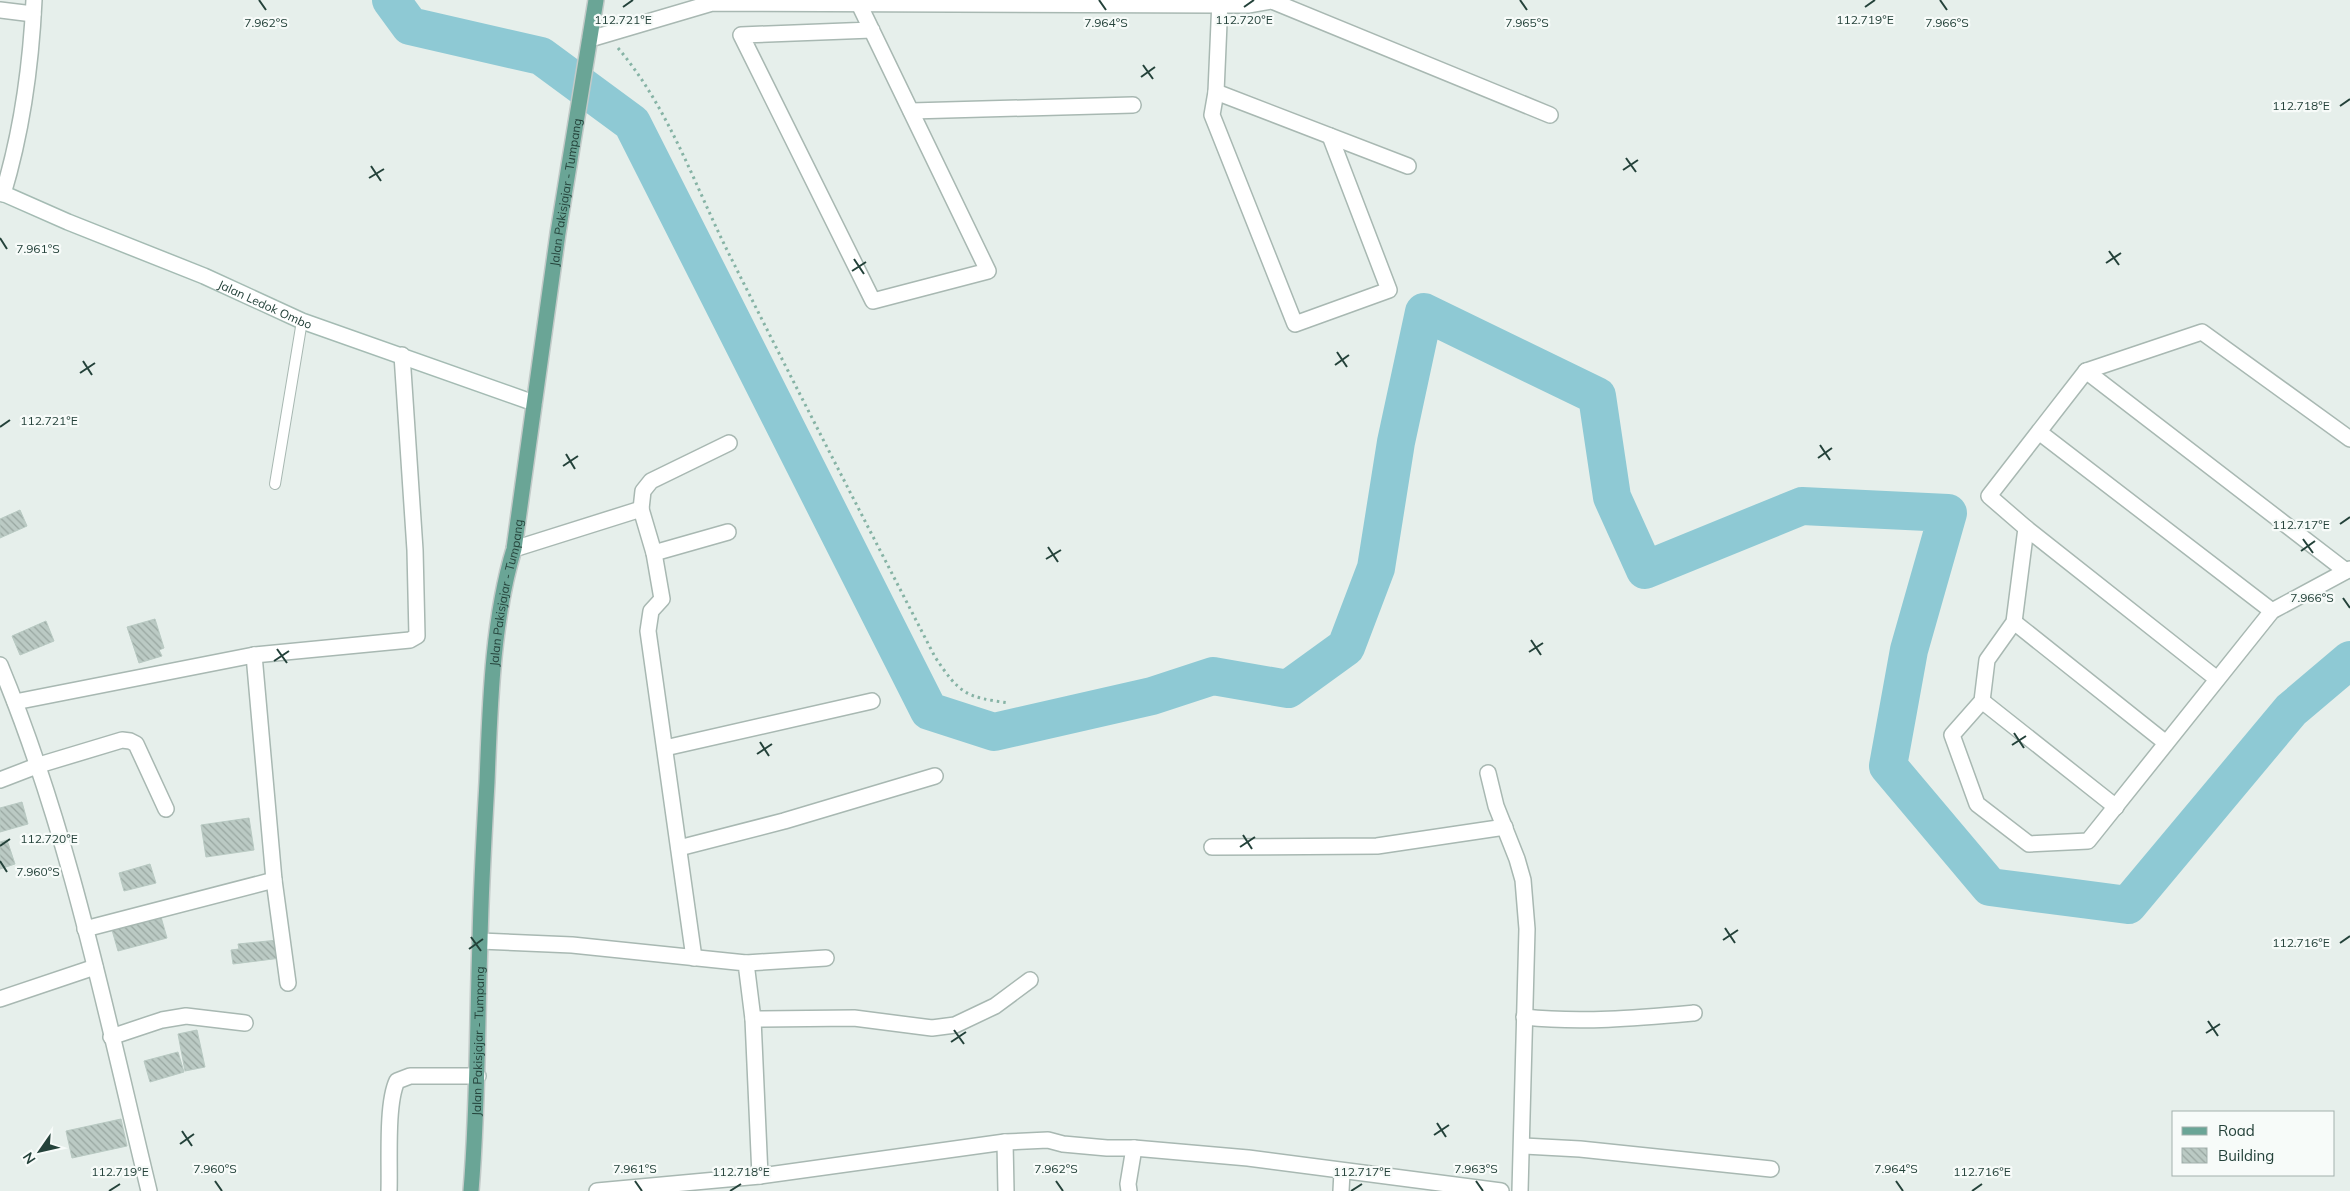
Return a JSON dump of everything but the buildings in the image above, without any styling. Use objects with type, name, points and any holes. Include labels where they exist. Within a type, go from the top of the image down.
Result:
[{"type":"main road","name":"Jalan Pakisjajar - Tumpang","points":[[471,1191],[478,1076],[480,941],[489,738],[496,651],[509,567],[514,549],[571,146],[596,0]]},
{"type":"street","points":[[589,42],[712,2],[833,2],[859,4],[975,2],[1220,3],[1272,1],[1550,115]]},
{"type":"street","points":[[1220,3],[1216,92],[1212,115],[1295,324],[1389,290],[1330,136]]},
{"type":"street","points":[[859,4],[872,30],[988,271],[873,301],[741,35],[872,30]]},
{"type":"street","points":[[0,10],[34,7],[28,74],[20,123],[13,160],[2,193]]},
{"type":"street","points":[[1216,92],[1408,166]]},
{"type":"street","points":[[911,111],[1133,106]]},
{"type":"street","name":"Jalan Ledok Ombo","points":[[2,193],[68,222],[204,276],[302,321],[534,403]]},
{"type":"street","points":[[2217,679],[2026,528],[1989,496],[2086,371],[2202,332],[2350,439]]},
{"type":"street","points":[[15,702],[254,655],[410,640],[418,636],[415,550],[402,355]]},
{"type":"street","points":[[2026,528],[2014,622],[1987,660],[1982,701],[1952,735],[1977,804],[2029,844],[2088,841],[2272,611],[2348,570],[2086,371]]},
{"type":"street","points":[[2039,432],[2272,611]]},
{"type":"street","points":[[694,958],[648,631],[651,611],[662,599],[654,553],[641,509],[643,490],[651,481],[729,443]]},
{"type":"street","points":[[514,549],[641,509]]},
{"type":"street","points":[[654,553],[728,532]]},
{"type":"street","points":[[2014,622],[2166,743]]},
{"type":"street","points":[[254,655],[274,880],[288,983]]},
{"type":"street","points":[[0,665],[39,765],[95,967],[149,1191]]},
{"type":"street","points":[[665,748],[872,701]]},
{"type":"street","points":[[1982,701],[2116,806]]},
{"type":"street","points":[[0,780],[39,765],[122,740],[130,741],[136,744],[166,809]]},
{"type":"street","points":[[1488,773],[1496,806],[1523,880],[1527,929],[1520,1191]]},
{"type":"street","points":[[679,848],[784,821],[935,776]]},
{"type":"street","points":[[1212,847],[1377,846],[1505,828]]},
{"type":"street","points":[[85,929],[274,880]]},
{"type":"street","points":[[480,941],[572,946],[746,963],[826,958]]},
{"type":"street","points":[[746,963],[753,1019],[760,1176]]},
{"type":"street","points":[[0,999],[95,967]]},
{"type":"street","points":[[753,1019],[854,1018],[932,1028],[955,1025],[995,1006],[1030,980]]},
{"type":"street","points":[[1524,1016],[1562,1021],[1613,1020],[1694,1013]]},
{"type":"street","points":[[111,1037],[162,1020],[186,1016],[246,1024]]},
{"type":"street","points":[[389,1191],[392,1113],[394,1088],[397,1081],[410,1076],[478,1076]]},
{"type":"street","points":[[597,1191],[702,1185],[1005,1142],[1048,1140],[1063,1144],[1107,1148],[1134,1148],[1248,1158],[1342,1172],[1501,1191]]},
{"type":"street","points":[[1005,1142],[1006,1191]]},
{"type":"street","points":[[1522,1146],[1580,1149],[1771,1170]]},
{"type":"street","points":[[1129,1191],[1128,1184],[1134,1148]]},
{"type":"street","points":[[1341,1191],[1342,1172]]},
{"type":"lane","points":[[275,484],[302,321]]},
{"type":"path","points":[[617,46],[645,85],[673,132],[726,248],[935,657],[953,683],[962,691],[976,699],[1009,703]]},
{"type":"waterway","points":[[391,0],[410,26],[541,56],[632,123],[929,711],[994,732],[1152,696],[1213,676],[1288,689],[1346,647],[1376,568],[1396,442],[1424,312],[1597,396],[1612,497],[1645,570],[1802,506],[1948,513],[1909,650],[1888,766],[1990,887],[2128,905],[2291,710],[2350,660]]}]
